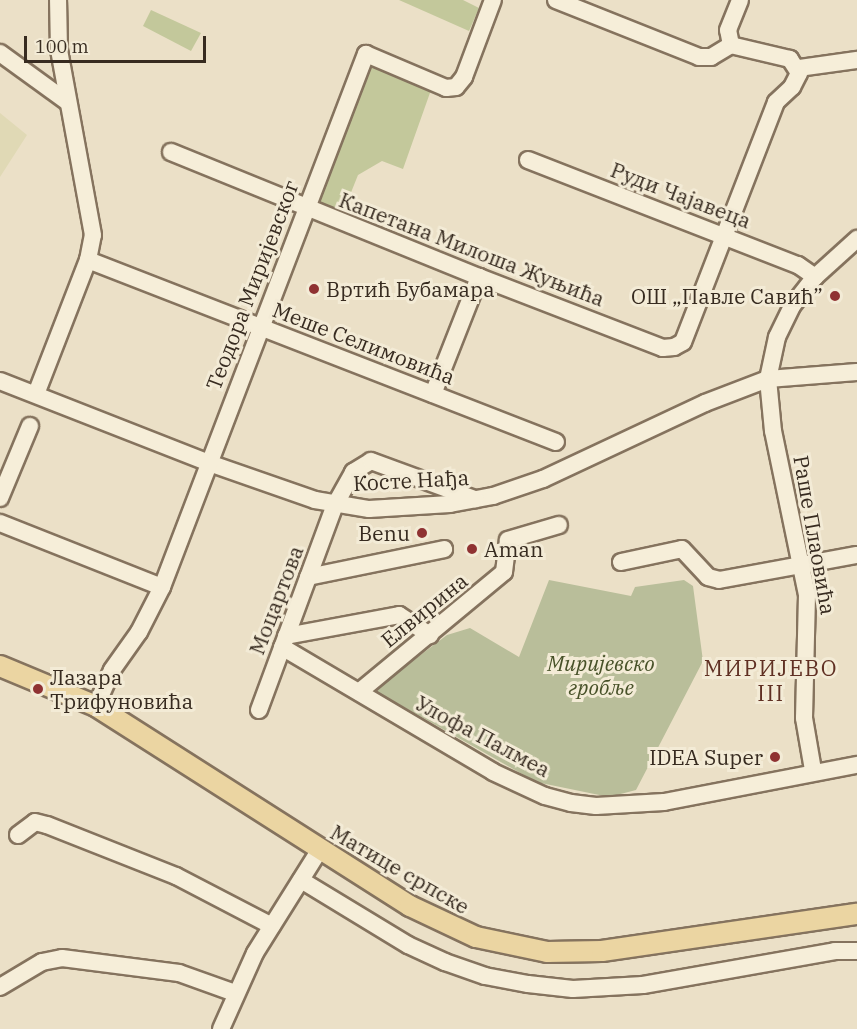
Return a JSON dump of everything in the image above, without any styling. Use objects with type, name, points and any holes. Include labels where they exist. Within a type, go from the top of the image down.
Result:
[{"type":"main road","name":"Матице српске","points":[[0,666],[96,706],[319,851],[457,931],[547,952],[643,947],[857,914]]},
{"type":"street","points":[[36,394],[88,260],[93,224],[66,101],[56,27],[58,0]]},
{"type":"street","name":"Теодора Миријевског","points":[[96,706],[112,670],[139,632],[162,587],[305,208],[366,54],[446,88],[456,87],[464,77],[493,0]]},
{"type":"street","points":[[556,0],[699,57],[711,57],[731,45],[790,59],[799,68],[857,60]]},
{"type":"street","points":[[731,45],[728,30],[740,0]]},
{"type":"street","points":[[0,53],[66,101]]},
{"type":"street","name":"Капетана Милоша Жуњића","points":[[171,153],[663,348],[674,347],[683,342],[776,102],[794,84],[799,68]]},
{"type":"street","name":"Руди Чајавеца","points":[[528,160],[798,265],[815,277]]},
{"type":"street","points":[[768,379],[783,322],[815,277],[857,239]]},
{"type":"street","name":"Меше Селимовића","points":[[88,260],[556,442]]},
{"type":"street","points":[[433,394],[479,277]]},
{"type":"street","name":"Косте Нађа","points":[[0,381],[209,463],[335,505],[369,509],[477,500],[543,479],[705,403],[768,379],[857,372]]},
{"type":"street","name":"Раше Плаовића","points":[[768,379],[773,431],[802,566],[809,626],[804,718],[813,770]]},
{"type":"street","points":[[0,498],[30,426]]},
{"type":"street","name":"Моцартова","points":[[259,710],[335,505],[353,472],[371,461],[477,500]]},
{"type":"street","points":[[0,523],[162,587]]},
{"type":"street","name":"Елвирина","points":[[359,692],[504,572],[508,540],[559,525]]},
{"type":"street","points":[[308,577],[444,549]]},
{"type":"street","points":[[621,562],[682,549],[708,577],[719,580],[857,555]]},
{"type":"street","points":[[284,642],[399,615],[430,635]]},
{"type":"street","name":"Улофа Палмеа","points":[[284,642],[359,692],[493,772],[545,796],[571,802],[596,806],[664,802],[813,770],[857,765]]},
{"type":"street","points":[[18,835],[35,822],[42,823],[159,869],[272,926]]},
{"type":"street","points":[[221,1029],[235,993],[272,926],[319,851]]},
{"type":"street","points":[[301,880],[408,945],[445,962],[485,976],[573,989],[643,985],[835,951],[857,951]]},
{"type":"street","points":[[0,987],[35,966],[63,958],[179,973],[235,993]]},
{"type":"shaded area","points":[[0,113],[27,135],[0,177]]},
{"type":"green space","points":[[399,0],[463,0],[479,8],[469,31]]},
{"type":"green space","points":[[151,10],[201,33],[191,51],[143,26]]},
{"type":"green space","points":[[372,65],[431,90],[403,169],[382,161],[358,175],[344,210],[317,203]]},
{"type":"green space","name":"Миријевско гробље","points":[[549,580],[631,596],[635,587],[684,580],[693,586],[703,661],[636,790],[609,797],[536,782],[374,690],[447,635],[470,628],[519,657]]},
{"type":"place","name":"Вртић Бубамара","points":[[314,289]]},
{"type":"place","name":"ОШ „Павле Савић”","points":[[835,296]]},
{"type":"place","name":"Benu","points":[[422,533]]},
{"type":"place","name":"Aman","points":[[472,549]]},
{"type":"place","name":"Лазара Трифуновића","points":[[38,689]]},
{"type":"place","name":"IDEA Super","points":[[775,757]]},
{"type":"district","name":"МИРИЈЕВО III","points":[[771,680]]}]
